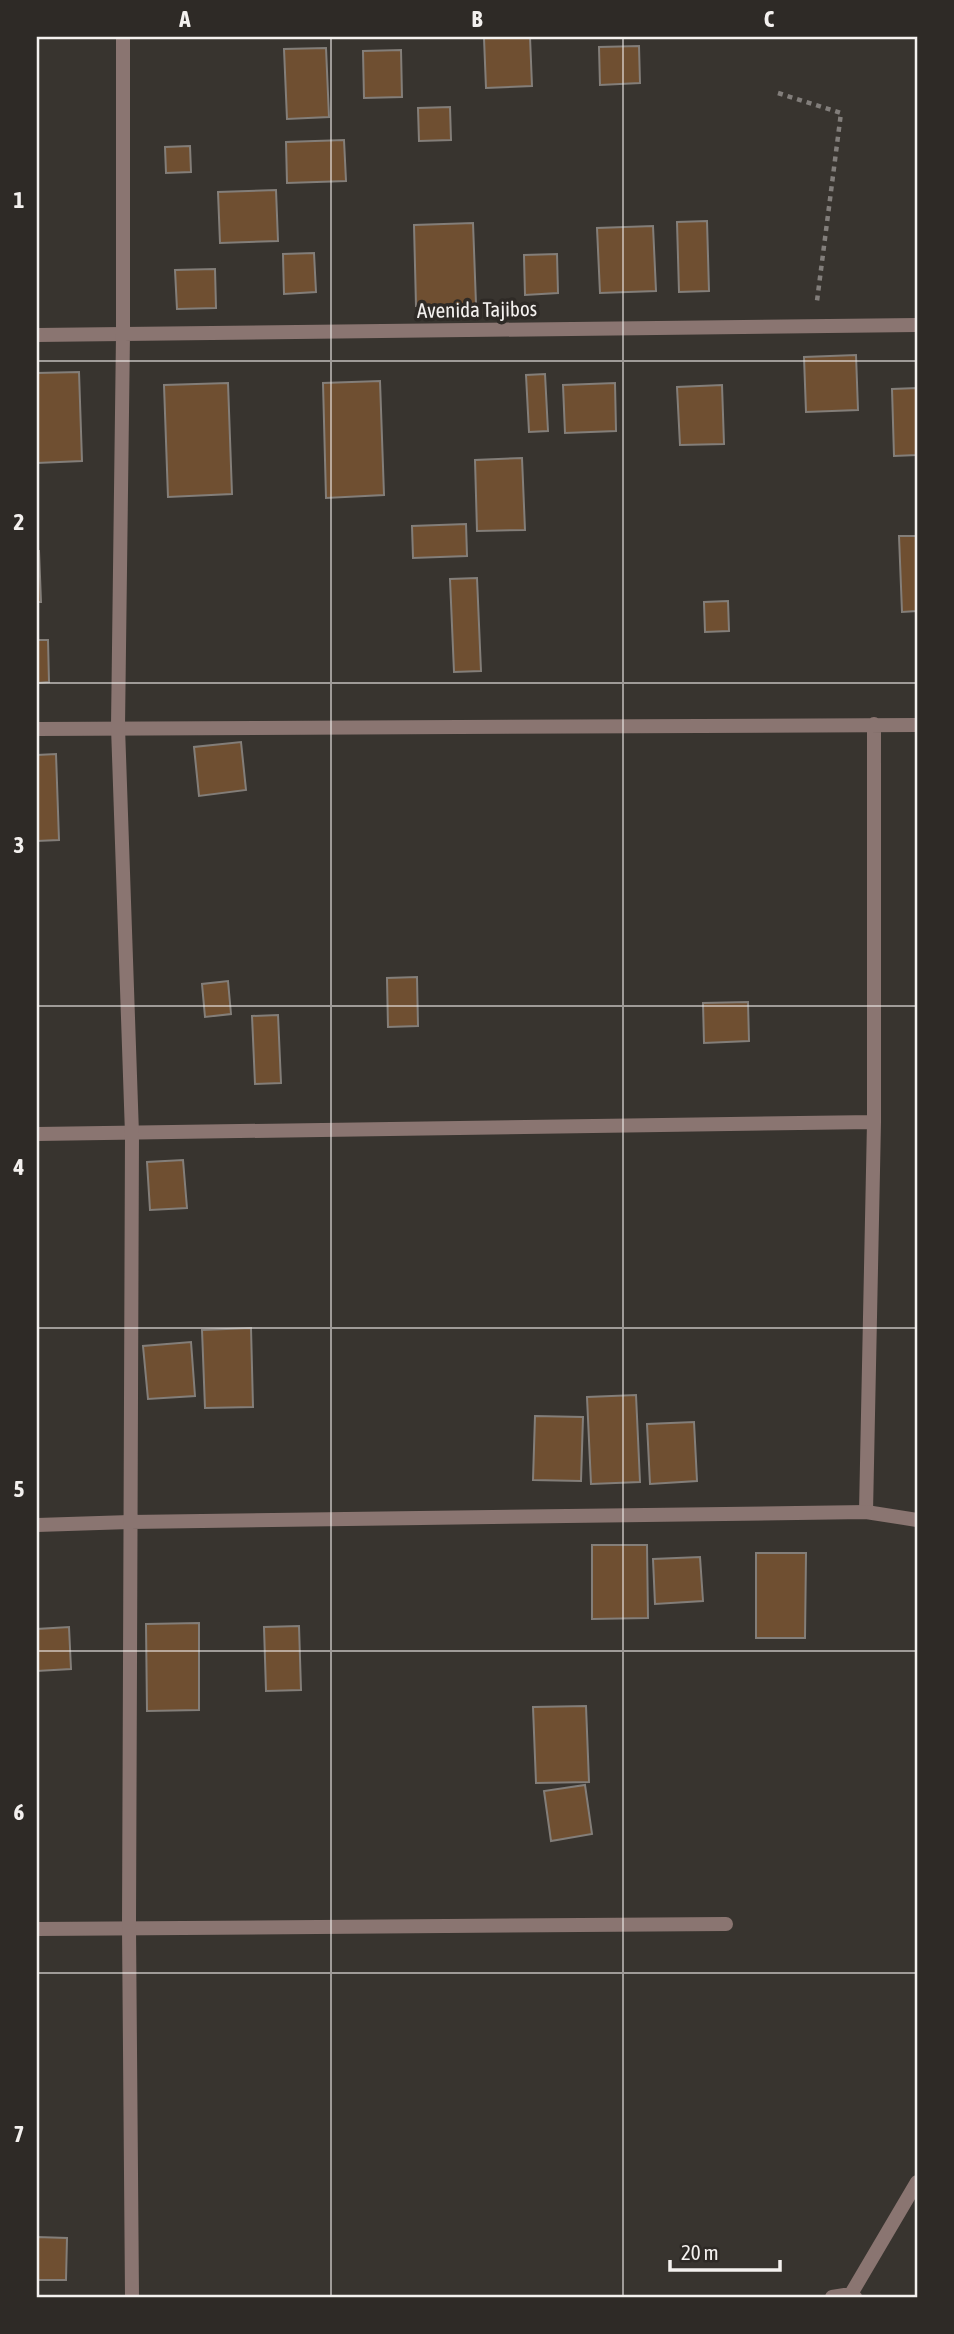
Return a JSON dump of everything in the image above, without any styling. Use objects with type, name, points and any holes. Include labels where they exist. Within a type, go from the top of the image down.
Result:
[{"type":"street","points":[[123,37],[123,334],[118,727],[132,1134],[129,1927],[132,2297]]},
{"type":"street","name":"Avenida Tajibos","points":[[37,335],[917,325]]},
{"type":"street","points":[[866,1512],[874,1122],[874,724]]},
{"type":"street","points":[[37,729],[917,725]]},
{"type":"street","points":[[37,1134],[874,1122]]},
{"type":"street","points":[[37,1525],[866,1512],[917,1520]]},
{"type":"street","points":[[37,1929],[726,1924]]},
{"type":"street","points":[[832,2297],[853,2296],[917,2182]]},
{"type":"path","points":[[778,93],[841,113],[814,326]]},
{"type":"building","points":[[530,37],[532,86],[486,88],[484,38]]},
{"type":"building","points":[[639,46],[640,83],[600,85],[599,47]]},
{"type":"building","points":[[326,48],[329,117],[287,119],[284,49]]},
{"type":"building","points":[[401,50],[402,97],[364,98],[363,51]]},
{"type":"building","points":[[450,107],[451,140],[419,141],[418,108]]},
{"type":"building","points":[[344,140],[346,181],[287,183],[286,142]]},
{"type":"building","points":[[190,146],[191,172],[166,173],[165,147]]},
{"type":"building","points":[[276,190],[278,241],[220,243],[218,192]]},
{"type":"building","points":[[707,221],[709,291],[679,292],[677,222]]},
{"type":"building","points":[[473,223],[476,304],[416,306],[414,225]]},
{"type":"building","points":[[653,226],[656,291],[600,293],[597,228]]},
{"type":"building","points":[[314,253],[316,292],[284,294],[283,254]]},
{"type":"building","points":[[557,254],[558,293],[525,295],[524,255]]},
{"type":"building","points":[[215,269],[216,308],[177,309],[175,270]]},
{"type":"building","points":[[856,355],[858,410],[806,412],[804,357]]},
{"type":"building","points":[[79,372],[82,461],[37,463],[37,373]]},
{"type":"building","points":[[545,374],[548,431],[529,432],[526,375]]},
{"type":"building","points":[[380,381],[384,495],[326,498],[323,383]]},
{"type":"building","points":[[228,383],[232,494],[168,497],[164,385]]},
{"type":"building","points":[[615,383],[616,431],[565,433],[563,385]]},
{"type":"building","points":[[722,385],[724,444],[680,445],[677,387]]},
{"type":"building","points":[[917,388],[917,455],[894,456],[892,389]]},
{"type":"building","points":[[522,458],[525,530],[477,531],[475,460]]},
{"type":"building","points":[[466,524],[467,556],[413,558],[412,526]]},
{"type":"building","points":[[899,536],[917,536],[917,611],[902,612]]},
{"type":"building","points":[[39,551],[41,602],[37,602]]},
{"type":"building","points":[[477,578],[481,671],[454,672],[450,579]]},
{"type":"building","points":[[728,601],[729,631],[705,632],[704,602]]},
{"type":"building","points":[[37,640],[48,640],[49,682],[37,683]]},
{"type":"building","points":[[241,742],[246,790],[199,796],[194,747]]},
{"type":"building","points":[[56,754],[59,840],[37,841],[37,755]]},
{"type":"building","points":[[417,977],[418,1026],[388,1027],[387,978]]},
{"type":"building","points":[[228,981],[231,1014],[205,1017],[202,984]]},
{"type":"building","points":[[748,1002],[749,1041],[704,1043],[703,1003]]},
{"type":"building","points":[[278,1015],[281,1083],[255,1084],[252,1016]]},
{"type":"building","points":[[183,1160],[187,1208],[150,1210],[147,1162]]},
{"type":"building","points":[[251,1328],[253,1407],[205,1408],[202,1330]]},
{"type":"building","points":[[191,1342],[195,1396],[148,1399],[143,1346]]},
{"type":"building","points":[[636,1395],[640,1482],[591,1484],[587,1397]]},
{"type":"building","points":[[535,1416],[583,1417],[581,1481],[533,1480]]},
{"type":"building","points":[[694,1422],[697,1481],[650,1484],[647,1424]]},
{"type":"building","points":[[592,1545],[647,1545],[648,1618],[592,1619]]},
{"type":"building","points":[[756,1553],[806,1553],[805,1638],[756,1638]]},
{"type":"building","points":[[700,1557],[703,1601],[655,1604],[653,1559]]},
{"type":"building","points":[[199,1623],[199,1710],[147,1711],[146,1624]]},
{"type":"building","points":[[299,1626],[301,1690],[266,1691],[264,1627]]},
{"type":"building","points":[[69,1627],[71,1669],[37,1671],[37,1629]]},
{"type":"building","points":[[586,1706],[589,1782],[536,1783],[533,1707]]},
{"type":"building","points":[[585,1785],[592,1834],[551,1841],[544,1791]]},
{"type":"building","points":[[37,2237],[67,2238],[66,2280],[37,2280]]}]
